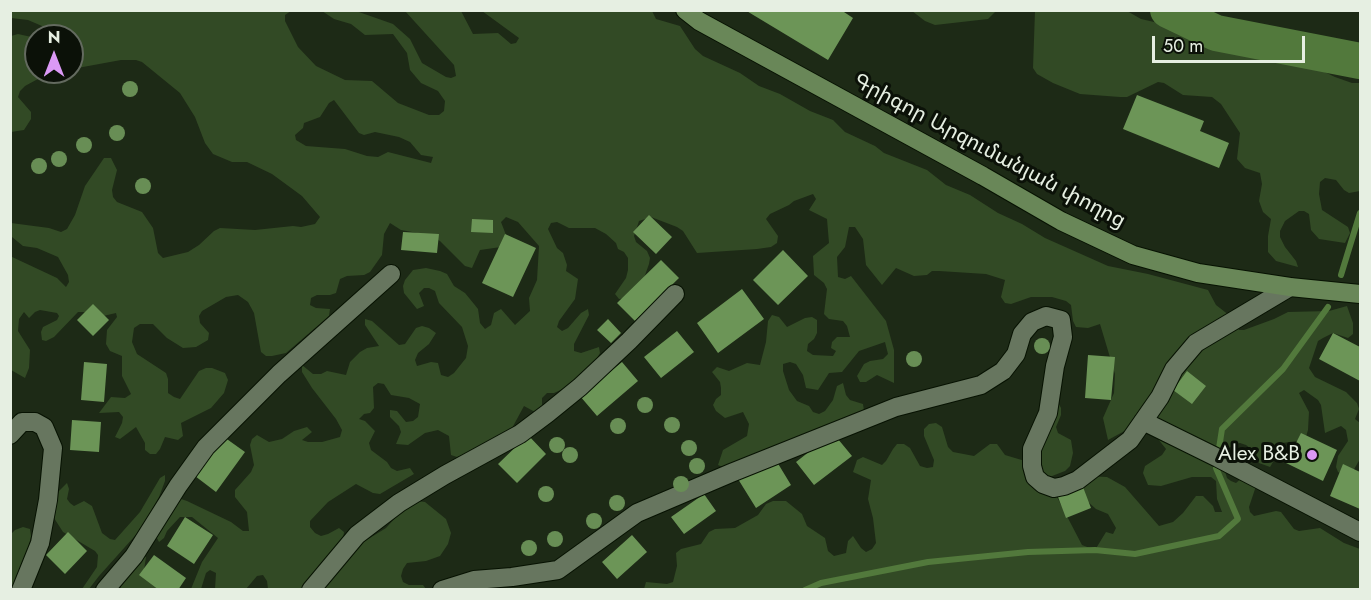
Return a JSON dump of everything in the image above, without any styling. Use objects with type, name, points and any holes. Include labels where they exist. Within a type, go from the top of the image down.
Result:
[{"type":"street","name":"Գրիգոր Արզումանյան փողոց","points":[[685,10],[699,21],[1061,221],[1133,255],[1198,273],[1290,287],[1360,294]]},
{"type":"street","points":[[105,590],[134,556],[178,486],[206,447],[279,374],[391,274]]},
{"type":"street","points":[[442,590],[474,580],[558,570],[637,513],[896,408],[981,385],[1003,370],[1016,354],[1022,334],[1032,322],[1046,316],[1061,320],[1063,337],[1055,366],[1048,413],[1032,449],[1032,466],[1035,477],[1043,484],[1054,488],[1064,486],[1078,480],[1130,440],[1160,397],[1174,369],[1196,343],[1290,287]]},
{"type":"street","points":[[311,590],[357,535],[399,503],[520,434],[548,413],[580,387],[675,294]]},
{"type":"street","points":[[1143,421],[1360,532]]},
{"type":"street","points":[[10,435],[22,422],[36,422],[44,427],[53,448],[48,500],[40,543],[21,590]]},
{"type":"green space","points":[[11,11],[291,11],[285,15],[285,21],[298,47],[316,66],[345,80],[372,81],[398,103],[429,115],[439,115],[444,111],[445,101],[438,91],[421,83],[410,70],[407,53],[393,34],[365,35],[351,24],[334,19],[322,11],[356,11],[393,24],[410,39],[422,63],[451,78],[456,76],[454,65],[405,11],[461,11],[473,34],[498,33],[511,44],[516,43],[519,38],[482,11],[652,11],[656,19],[680,26],[695,49],[703,56],[740,73],[759,86],[833,120],[845,132],[875,146],[884,153],[927,170],[946,185],[970,195],[1045,238],[1108,266],[1208,290],[1216,305],[1234,319],[1239,330],[1288,312],[1329,311],[1347,306],[1353,323],[1353,334],[1348,338],[1333,333],[1318,341],[1309,368],[1315,377],[1346,392],[1357,403],[1359,409],[1355,419],[1360,423],[1360,459],[1353,471],[1343,474],[1338,472],[1336,467],[1338,456],[1348,441],[1346,430],[1341,426],[1325,433],[1321,405],[1304,390],[1299,393],[1309,412],[1305,440],[1282,443],[1270,467],[1259,463],[1246,445],[1235,444],[1225,451],[1224,468],[1227,478],[1231,481],[1236,483],[1244,476],[1256,486],[1249,507],[1254,516],[1281,512],[1294,529],[1299,531],[1320,528],[1344,543],[1360,549],[1360,589],[644,589],[646,582],[667,584],[673,582],[677,566],[676,553],[681,549],[701,544],[709,532],[715,529],[735,528],[758,515],[766,504],[773,501],[786,501],[802,514],[807,526],[825,538],[828,551],[834,556],[846,553],[848,541],[853,536],[866,552],[876,543],[868,499],[871,480],[853,472],[857,460],[863,457],[882,465],[897,444],[904,444],[910,448],[920,466],[933,467],[934,460],[924,436],[924,429],[929,424],[936,423],[942,427],[948,447],[953,452],[974,456],[990,444],[997,444],[1005,455],[1025,461],[1058,402],[1061,415],[1056,427],[1058,433],[1071,440],[1073,453],[1070,466],[1065,471],[1047,478],[1082,545],[1095,550],[1106,532],[1113,534],[1116,528],[1108,514],[1096,509],[1086,500],[1080,489],[1086,476],[1107,477],[1125,487],[1159,526],[1173,522],[1196,496],[1203,496],[1213,506],[1215,512],[1222,512],[1217,499],[1216,481],[1211,477],[1192,477],[1161,486],[1148,485],[1143,473],[1145,466],[1162,455],[1166,449],[1158,439],[1142,429],[1130,428],[1108,440],[1103,418],[1114,393],[1115,374],[1100,324],[1088,328],[1076,327],[1071,305],[1052,297],[1031,297],[1011,304],[1005,303],[1001,297],[1005,280],[986,274],[932,271],[927,275],[914,276],[896,268],[882,285],[866,265],[863,239],[855,227],[849,227],[845,247],[837,257],[838,277],[845,279],[851,276],[886,321],[894,350],[894,383],[877,375],[866,382],[860,382],[857,376],[864,364],[883,359],[888,354],[885,342],[859,351],[842,372],[829,373],[818,390],[806,388],[803,375],[796,364],[790,362],[783,364],[789,390],[797,401],[809,406],[813,412],[819,414],[825,411],[833,400],[837,386],[843,383],[846,395],[850,400],[863,404],[864,411],[725,468],[718,465],[723,450],[747,436],[749,424],[743,412],[725,418],[716,411],[713,405],[721,395],[721,388],[720,382],[712,372],[717,367],[729,371],[747,363],[760,365],[768,321],[772,315],[779,317],[787,327],[805,318],[812,317],[817,320],[817,333],[808,344],[807,351],[813,355],[833,356],[836,351],[831,348],[832,342],[837,337],[850,337],[843,321],[829,319],[824,314],[827,289],[824,283],[814,275],[813,256],[829,243],[827,219],[809,210],[816,199],[813,194],[794,201],[770,214],[766,219],[778,236],[777,243],[771,247],[697,253],[683,231],[677,227],[651,217],[639,221],[634,236],[636,242],[647,251],[650,258],[649,264],[644,278],[626,298],[619,299],[615,294],[626,278],[628,258],[618,249],[616,243],[595,228],[569,228],[557,222],[551,223],[548,229],[557,248],[563,253],[567,265],[566,271],[578,279],[575,299],[557,327],[562,331],[568,328],[581,313],[588,309],[589,315],[574,344],[574,351],[581,353],[599,347],[600,353],[593,365],[565,388],[554,393],[547,393],[542,398],[542,412],[535,412],[524,406],[511,430],[463,455],[457,457],[451,455],[449,436],[438,430],[425,433],[408,445],[396,444],[401,432],[399,426],[390,417],[390,410],[397,411],[406,422],[413,421],[418,417],[420,404],[409,398],[391,395],[384,384],[378,383],[373,387],[374,408],[359,419],[365,421],[375,431],[369,443],[371,450],[391,468],[397,471],[410,468],[414,474],[380,494],[356,484],[328,502],[310,521],[310,527],[321,536],[339,528],[344,532],[343,539],[336,551],[318,570],[386,528],[406,506],[417,501],[425,502],[446,519],[451,533],[448,544],[440,556],[426,561],[407,563],[403,569],[401,576],[403,582],[409,585],[423,585],[426,589],[268,589],[263,575],[257,576],[246,589],[215,589],[216,573],[210,570],[206,573],[201,589],[191,589],[202,562],[218,538],[192,517],[180,517],[159,542],[156,536],[175,501],[181,499],[187,501],[231,522],[243,531],[249,531],[247,512],[235,497],[235,490],[251,472],[254,465],[250,445],[252,439],[257,435],[269,442],[282,439],[294,431],[307,427],[312,432],[302,440],[308,442],[322,442],[340,437],[342,430],[302,372],[302,365],[313,374],[327,371],[346,375],[350,362],[360,352],[379,346],[365,325],[365,319],[372,321],[399,345],[405,344],[416,328],[422,326],[429,328],[436,333],[429,344],[418,353],[415,360],[417,366],[431,362],[438,363],[441,375],[448,377],[466,358],[468,346],[462,327],[439,303],[435,291],[429,288],[424,288],[419,293],[424,306],[417,309],[404,293],[405,280],[413,270],[426,268],[440,271],[447,274],[454,286],[465,293],[478,309],[480,323],[485,329],[491,325],[494,313],[501,309],[515,325],[530,311],[529,298],[537,280],[539,246],[518,222],[506,217],[501,222],[506,235],[501,247],[480,250],[472,268],[465,266],[440,241],[429,235],[401,230],[390,223],[384,234],[382,255],[370,272],[340,279],[336,293],[311,298],[310,305],[330,309],[329,316],[286,353],[272,356],[266,356],[261,352],[254,313],[248,302],[238,295],[226,297],[202,311],[199,316],[200,323],[209,333],[208,340],[196,347],[183,348],[167,338],[153,324],[140,324],[134,328],[132,342],[137,354],[166,373],[168,393],[174,397],[180,399],[199,371],[206,368],[225,373],[228,380],[224,393],[211,408],[181,423],[183,436],[178,440],[165,437],[156,454],[150,454],[145,450],[145,443],[136,427],[120,439],[115,437],[123,417],[119,412],[99,413],[111,397],[125,398],[131,394],[122,376],[122,356],[110,351],[106,344],[107,330],[117,317],[116,313],[99,317],[78,312],[54,337],[46,341],[42,340],[41,332],[43,327],[57,320],[59,316],[57,313],[40,310],[29,318],[24,312],[19,319],[18,331],[30,350],[29,368],[25,378],[11,370],[10,256],[57,278],[66,287],[69,282],[68,275],[58,257],[37,248],[23,246],[12,237],[11,223],[49,228],[61,232],[67,229],[75,215],[85,186],[104,158],[111,158],[117,170],[112,190],[113,197],[117,202],[142,212],[153,228],[158,253],[163,258],[188,252],[220,228],[255,230],[301,227],[315,224],[320,217],[302,196],[272,174],[247,162],[232,162],[213,154],[205,143],[195,117],[180,93],[142,62],[121,60],[84,67],[84,24],[37,24],[28,20],[11,18]],"holes":[[[334,100],[359,133],[364,135],[375,132],[399,137],[410,142],[421,155],[433,157],[431,163],[388,152],[378,157],[345,149],[306,146],[296,140],[295,135],[303,128],[304,123],[320,117],[329,103]]]},
{"type":"green space","points":[[912,11],[996,11],[988,19],[935,25]]},
{"type":"green space","points":[[1035,11],[1127,11],[1141,19],[1176,27],[1203,43],[1271,46],[1335,77],[1352,83],[1360,83],[1360,191],[1349,193],[1336,180],[1325,178],[1320,182],[1319,194],[1322,210],[1348,227],[1350,233],[1345,243],[1319,239],[1311,230],[1309,214],[1299,211],[1285,221],[1280,231],[1285,247],[1298,267],[1276,261],[1268,252],[1271,219],[1263,212],[1259,201],[1262,184],[1260,173],[1245,168],[1237,159],[1240,133],[1221,104],[1212,97],[1183,95],[1164,83],[1158,82],[1127,97],[1080,94],[1053,83],[1037,74],[1033,68]]},
{"type":"green space","points":[[24,35],[24,84],[29,84],[20,91],[18,97],[31,112],[31,119],[24,130],[11,132],[11,36]]},
{"type":"green space","points":[[165,475],[159,497],[142,528],[89,589],[82,589],[97,567],[98,555],[63,532],[54,518],[52,507],[59,491],[67,483],[69,489],[67,499],[70,503],[74,506],[84,501],[92,506],[102,533],[115,540],[140,512],[160,478]]},
{"type":"green space","points":[[23,527],[30,529],[31,536],[26,560],[13,590],[10,589],[10,535]]},
{"type":"green space","points":[[140,556],[146,557],[144,570],[168,589],[121,588],[117,582]]},
{"type":"building","points":[[745,10],[841,10],[853,18],[828,60]]},
{"type":"building","points":[[1137,95],[1204,121],[1200,131],[1229,143],[1219,168],[1123,129]]},
{"type":"building","points":[[649,215],[672,237],[656,254],[633,232]]},
{"type":"building","points":[[472,219],[493,220],[493,233],[471,232]]},
{"type":"building","points":[[403,232],[439,234],[437,253],[401,250]]},
{"type":"building","points":[[505,234],[536,248],[513,297],[482,283]]},
{"type":"building","points":[[783,250],[808,276],[778,305],[753,280]]},
{"type":"building","points":[[661,260],[679,278],[635,321],[617,303]]},
{"type":"building","points":[[742,289],[764,319],[718,353],[697,323]]},
{"type":"building","points":[[93,304],[109,320],[93,336],[77,320]]},
{"type":"building","points":[[608,319],[621,333],[611,343],[597,330]]},
{"type":"building","points":[[677,331],[694,352],[661,378],[644,357]]},
{"type":"building","points":[[1333,333],[1360,347],[1360,381],[1319,359]]},
{"type":"building","points":[[1088,355],[1115,357],[1111,400],[1085,398]]},
{"type":"building","points":[[84,362],[107,364],[104,402],[81,400]]},
{"type":"building","points":[[622,362],[638,381],[597,416],[580,396]]},
{"type":"building","points":[[1187,371],[1206,386],[1192,404],[1173,390]]},
{"type":"building","points":[[72,420],[101,422],[99,452],[70,450]]},
{"type":"building","points":[[833,433],[852,456],[814,485],[796,462]]},
{"type":"building","points":[[1301,433],[1337,450],[1323,481],[1286,463]]},
{"type":"building","points":[[528,435],[546,454],[517,483],[498,464]]},
{"type":"building","points":[[224,437],[245,452],[216,492],[195,476]]},
{"type":"building","points":[[774,457],[791,485],[756,508],[738,479]]},
{"type":"building","points":[[1343,464],[1360,472],[1360,509],[1330,496]]},
{"type":"building","points":[[1083,487],[1091,508],[1066,518],[1058,497]]},
{"type":"building","points":[[704,494],[716,511],[684,534],[671,517]]},
{"type":"building","points":[[185,517],[213,535],[194,564],[167,546]]},
{"type":"building","points":[[68,532],[87,551],[65,574],[46,555]]},
{"type":"building","points":[[632,535],[647,552],[617,579],[602,562]]},
{"type":"building","points":[[154,555],[186,578],[178,590],[159,590],[139,575]]},
{"type":"waterway","points":[[1168,10],[1216,33],[1360,61]]},
{"type":"waterway","points":[[1341,275],[1360,213]]},
{"type":"waterway","points":[[805,590],[821,583],[928,562],[1028,552],[1095,550],[1135,554],[1219,536],[1238,519],[1216,468],[1222,429],[1283,369],[1328,307]]},
{"type":"place","name":"Alex B&B","points":[[1312,455]]}]
